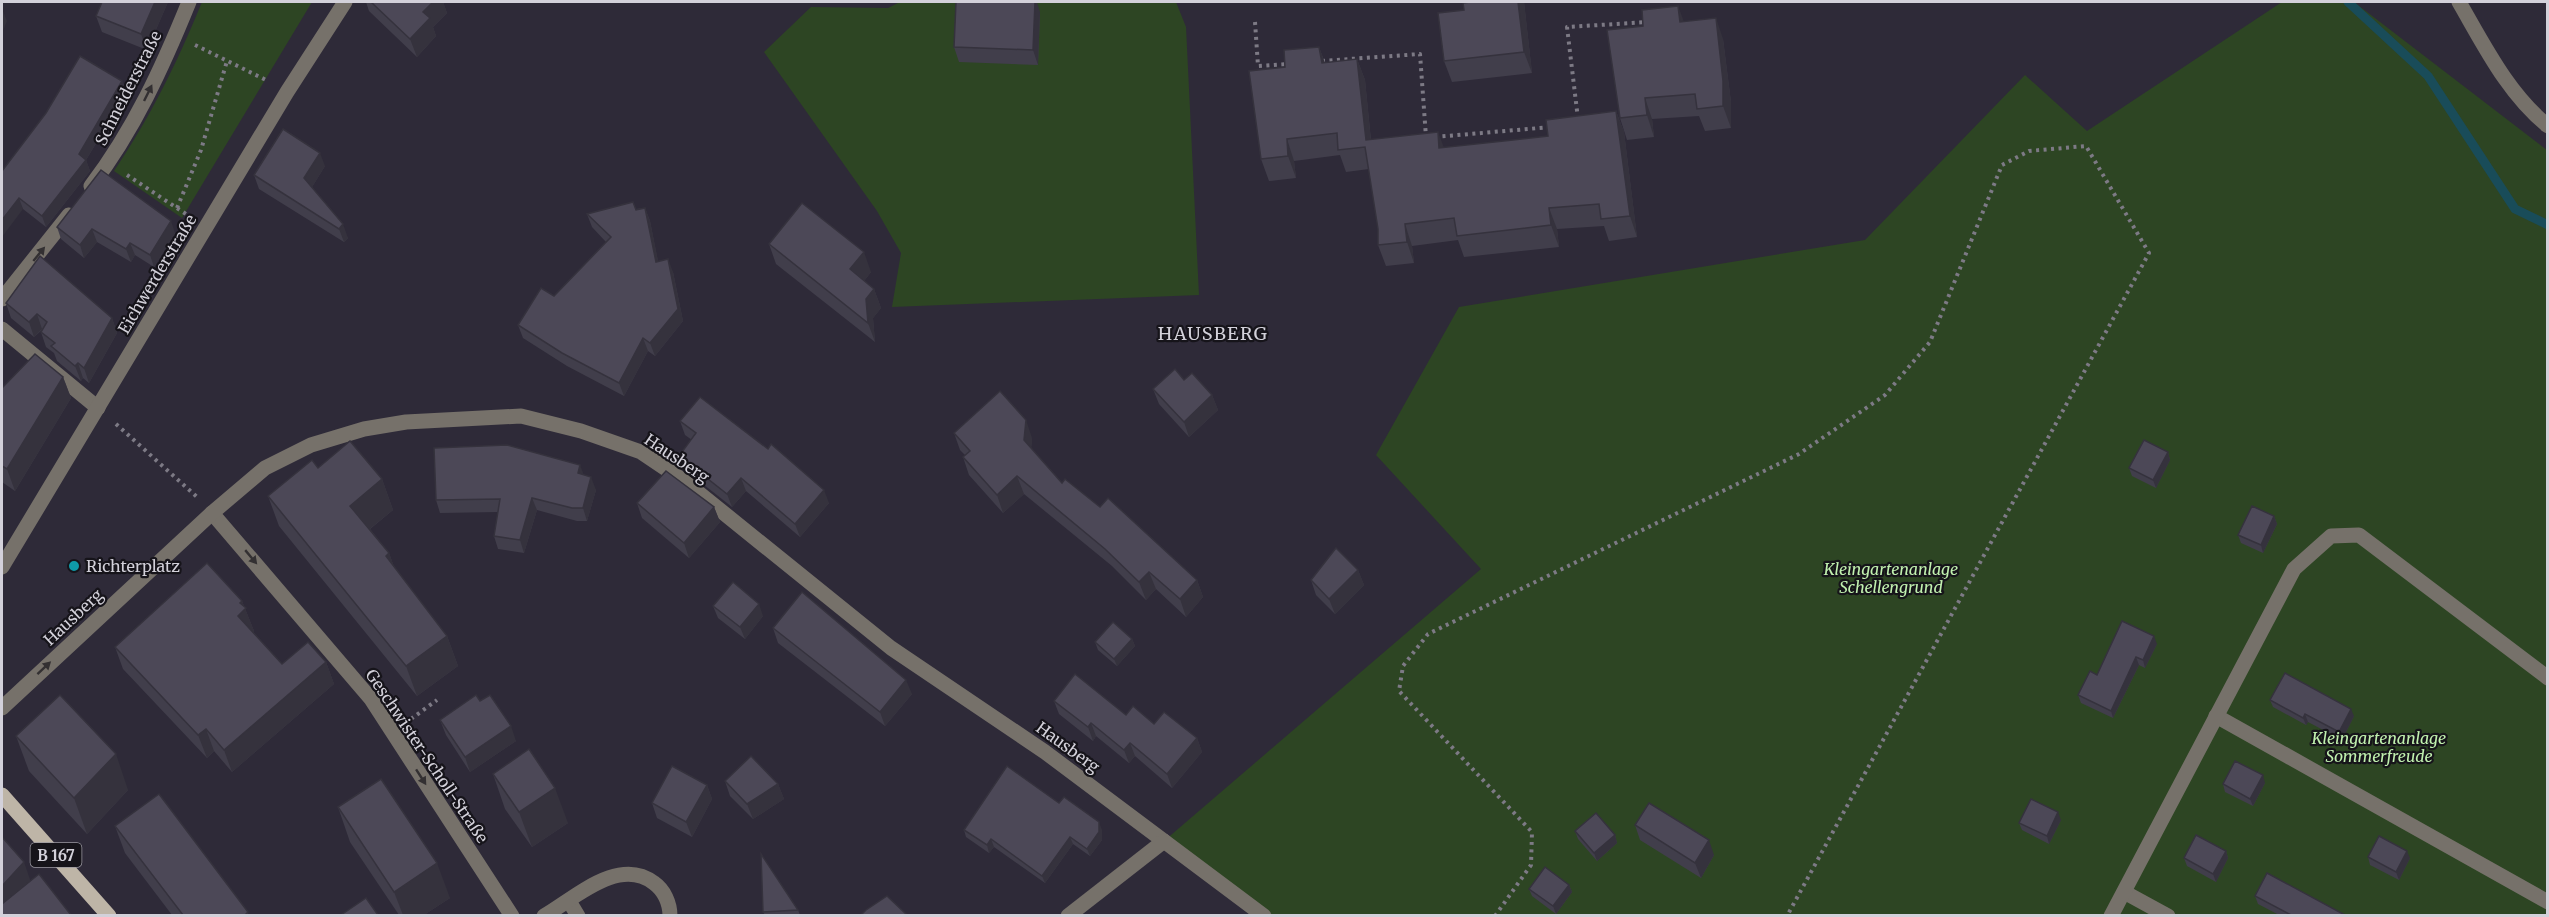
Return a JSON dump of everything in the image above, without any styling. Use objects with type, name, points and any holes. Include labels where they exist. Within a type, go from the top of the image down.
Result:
[{"type":"main road","name":"B 167","points":[[2,795],[109,915]]},
{"type":"street","name":"Schneiderstraße","points":[[2,299],[109,163],[141,108],[189,2]]},
{"type":"street","name":"Eichwerderstraße","points":[[2,567],[287,92],[345,2]]},
{"type":"street","points":[[2458,2],[2499,70],[2532,113],[2547,126]]},
{"type":"street","points":[[2,329],[98,408]]},
{"type":"street","name":"Hausberg","points":[[2,708],[212,513],[265,468],[311,445],[364,429],[406,422],[520,416],[581,431],[641,452],[684,481],[891,648],[1045,752],[1264,915]]},
{"type":"street","name":"Geschwister-Scholl-Straße","points":[[212,513],[371,699],[512,915]]},
{"type":"street","points":[[2111,915],[2294,569],[2331,536],[2360,535],[2547,678]]},
{"type":"street","points":[[2216,716],[2547,902]]},
{"type":"street","points":[[1068,915],[1164,841]]},
{"type":"street","points":[[544,915],[610,877],[635,873],[658,886],[666,897],[670,915]]},
{"type":"street","points":[[2124,892],[2168,915]]},
{"type":"street","points":[[569,901],[578,915]]},
{"type":"path","points":[[1579,125],[1568,27],[1651,21]]},
{"type":"path","points":[[1255,22],[1258,66],[1293,64]]},
{"type":"path","points":[[175,36],[287,92]]},
{"type":"path","points":[[1316,62],[1420,54],[1426,138],[1555,127]]},
{"type":"path","points":[[177,208],[201,150],[227,61]]},
{"type":"path","points":[[1495,915],[1531,865],[1532,832],[1399,691],[1403,666],[1428,634],[1799,454],[1885,394],[1930,342],[2002,165],[2029,151],[2086,146],[2149,254],[1787,915]]},
{"type":"path","points":[[109,163],[206,227]]},
{"type":"path","points":[[98,408],[189,490]]},
{"type":"path","points":[[406,723],[437,700]]},
{"type":"green space","points":[[202,2],[312,2],[182,218],[114,171],[162,89]]},
{"type":"green space","points":[[900,2],[1176,2],[1186,27],[1199,295],[892,307],[901,253],[877,211],[764,52],[811,7],[888,8]]},
{"type":"green space","name":"Kleingartenanlage Schellengrund","points":[[2282,2],[2354,2],[2547,150],[2547,915],[1264,915],[1164,841],[1481,569],[1376,455],[1459,307],[1865,240],[2025,75],[2087,131]]},
{"type":"building","points":[[102,2],[155,2],[141,34],[96,16]]},
{"type":"building","points":[[371,2],[433,2],[423,12],[430,18],[410,39]]},
{"type":"building","points":[[956,2],[1035,2],[1033,50],[954,47]]},
{"type":"building","points":[[1518,2],[1524,52],[1444,61],[1438,13],[1464,10],[1463,3]]},
{"type":"building","points":[[1678,6],[1680,22],[1716,18],[1723,81],[1723,106],[1697,109],[1695,94],[1645,98],[1647,115],[1620,118],[1607,30],[1643,26],[1642,10]]},
{"type":"building","points":[[1319,47],[1322,63],[1357,59],[1366,140],[1438,132],[1439,148],[1548,136],[1546,120],[1616,111],[1630,216],[1601,219],[1599,204],[1549,208],[1551,225],[1457,236],[1454,218],[1405,224],[1407,242],[1378,245],[1378,229],[1365,147],[1338,150],[1337,133],[1287,139],[1288,156],[1261,159],[1249,71],[1285,67],[1284,50]]},
{"type":"building","points":[[80,56],[122,81],[79,154],[86,160],[42,216],[19,198],[2,220],[2,171],[46,113]]},
{"type":"building","points":[[283,129],[320,153],[304,178],[343,224],[339,229],[254,175]]},
{"type":"building","points":[[101,170],[171,221],[150,255],[130,243],[126,249],[92,229],[80,245],[57,227]]},
{"type":"building","points":[[633,202],[636,210],[645,208],[656,262],[668,259],[678,309],[650,343],[643,338],[619,383],[562,353],[518,325],[541,288],[554,296],[611,237],[587,214]]},
{"type":"building","points":[[802,203],[864,252],[850,269],[874,289],[866,299],[868,323],[769,244]]},
{"type":"building","points":[[40,256],[112,318],[84,368],[78,363],[75,366],[51,346],[55,343],[41,332],[47,322],[37,314],[29,322],[6,303]]},
{"type":"building","points":[[35,354],[63,377],[7,469],[2,466],[2,388]]},
{"type":"building","points":[[1175,369],[1184,380],[1192,373],[1212,395],[1184,422],[1153,389]]},
{"type":"building","points":[[1000,391],[1026,420],[1024,440],[1062,483],[1065,479],[1100,507],[1108,498],[1197,580],[1180,599],[1149,572],[1139,582],[1105,549],[1017,476],[997,495],[963,457],[970,451],[954,433]]},
{"type":"building","points":[[700,397],[768,449],[771,444],[824,490],[795,524],[741,478],[727,494],[679,456],[696,433],[680,421]]},
{"type":"building","points":[[2144,440],[2168,452],[2153,480],[2129,468]]},
{"type":"building","points":[[350,441],[382,479],[350,506],[389,553],[386,556],[447,636],[406,666],[268,496],[312,460],[318,468]]},
{"type":"building","points":[[507,445],[580,465],[578,473],[591,477],[583,508],[572,508],[532,498],[520,540],[494,536],[500,499],[436,500],[434,448]]},
{"type":"building","points":[[666,471],[714,507],[684,543],[637,503]]},
{"type":"building","points":[[2252,506],[2274,516],[2261,545],[2238,535]]},
{"type":"building","points":[[1336,548],[1358,570],[1329,599],[1311,580]]},
{"type":"building","points":[[207,563],[242,601],[240,603],[246,608],[238,616],[282,664],[308,642],[326,662],[224,750],[206,729],[198,735],[115,647]]},
{"type":"building","points":[[733,582],[759,604],[740,627],[713,606]]},
{"type":"building","points":[[802,592],[906,680],[880,712],[773,628]]},
{"type":"building","points":[[2122,621],[2154,636],[2143,660],[2136,657],[2111,711],[2078,695],[2090,671],[2097,675]]},
{"type":"building","points":[[1113,622],[1132,639],[1114,659],[1095,642]]},
{"type":"building","points":[[2285,673],[2351,709],[2339,732],[2305,714],[2303,718],[2270,700]]},
{"type":"building","points":[[1075,674],[1126,715],[1133,706],[1154,724],[1164,712],[1197,738],[1167,774],[1130,743],[1124,750],[1091,723],[1088,727],[1054,701]]},
{"type":"building","points":[[60,695],[116,754],[74,798],[16,736]]},
{"type":"building","points":[[476,695],[480,701],[490,695],[511,726],[465,757],[440,720]]},
{"type":"building","points":[[529,749],[555,788],[519,812],[493,774]]},
{"type":"building","points":[[751,756],[778,784],[747,804],[725,781]]},
{"type":"building","points":[[2235,761],[2263,775],[2250,799],[2223,784]]},
{"type":"building","points":[[672,766],[707,785],[686,822],[652,803]]},
{"type":"building","points":[[1007,766],[1059,803],[1064,797],[1099,822],[1099,832],[1087,849],[1070,837],[1042,876],[991,839],[987,845],[964,830]]},
{"type":"building","points":[[381,779],[437,863],[394,892],[338,807]]},
{"type":"building","points":[[159,794],[248,912],[245,915],[183,915],[115,826]]},
{"type":"building","points":[[2031,799],[2058,812],[2047,836],[2019,823]]},
{"type":"building","points":[[1649,803],[1709,840],[1695,863],[1635,825]]},
{"type":"building","points":[[1596,813],[1615,835],[1594,853],[1575,831]]},
{"type":"building","points":[[2196,835],[2226,851],[2213,874],[2184,858]]},
{"type":"building","points":[[2379,836],[2407,851],[2396,872],[2368,857]]},
{"type":"building","points":[[2,837],[24,862],[2,886]]},
{"type":"building","points":[[761,854],[798,910],[763,912]]},
{"type":"building","points":[[1545,867],[1569,885],[1553,906],[1529,889]]},
{"type":"building","points":[[2267,873],[2345,915],[2291,915],[2255,896]]},
{"type":"building","points":[[39,874],[71,915],[2,915],[2,904]]},
{"type":"building","points":[[887,896],[907,915],[861,915],[866,910]]},
{"type":"building","points":[[366,898],[378,915],[341,915]]},
{"type":"waterway","points":[[2348,2],[2428,76],[2515,209],[2548,225]]},
{"type":"place","name":"Richterplatz","points":[[74,566]]},
{"type":"district","name":"HAUSBERG","points":[[1213,333]]},
{"type":"park label","name":"Kleingartenanlage Sommerfreude","points":[[2379,747]]}]
